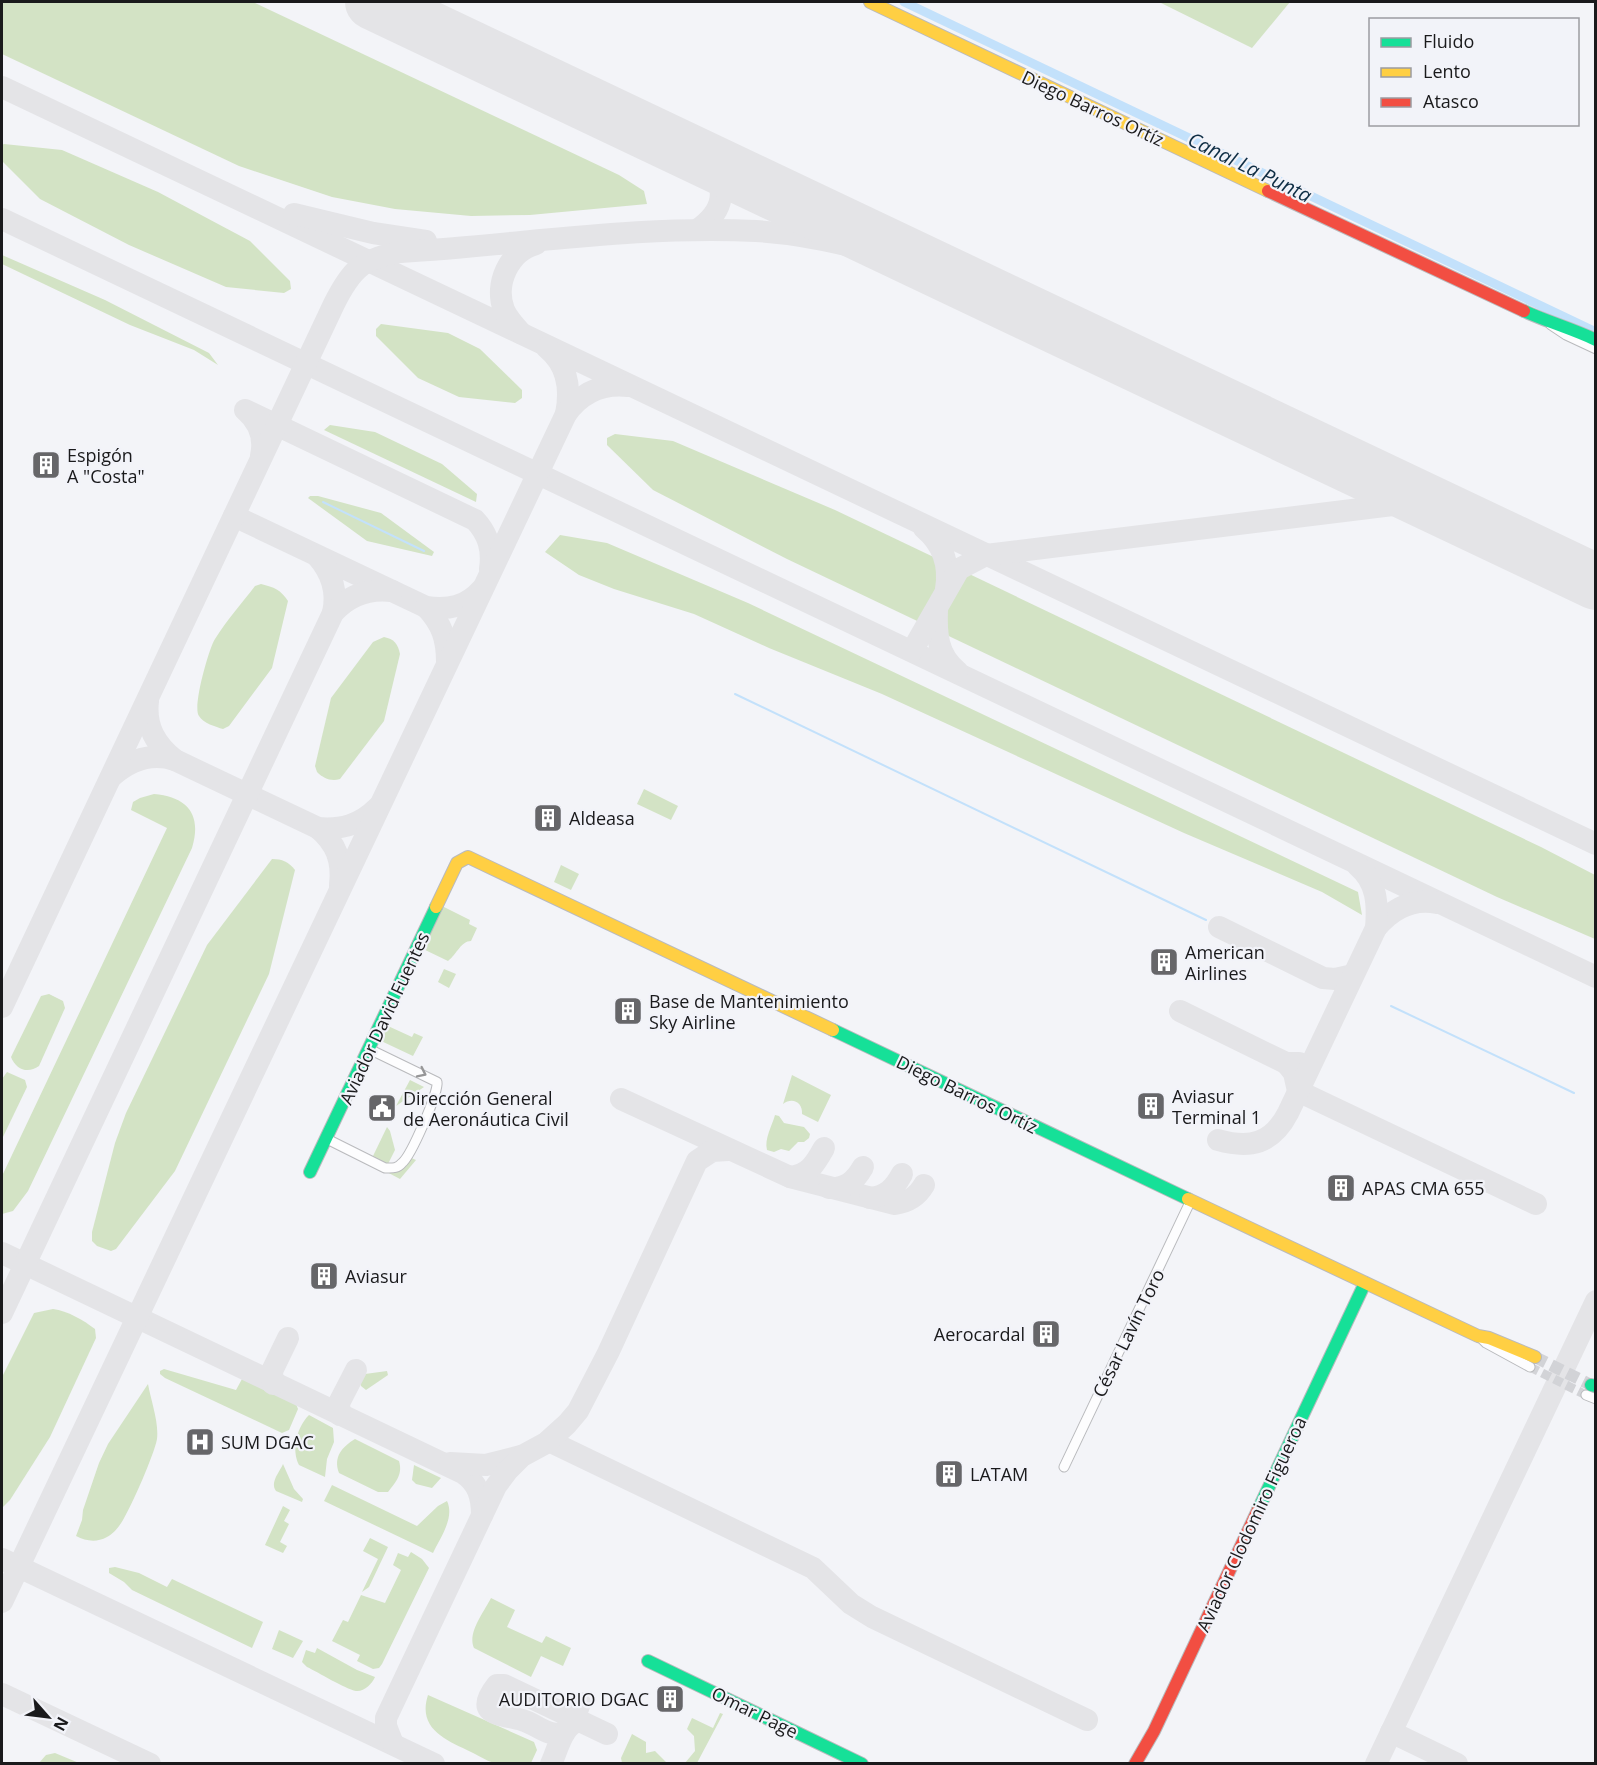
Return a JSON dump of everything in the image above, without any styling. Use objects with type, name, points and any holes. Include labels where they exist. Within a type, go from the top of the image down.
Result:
[{"type":"street","name":"Diego Barros Ortíz","points":[[870,2],[1346,228],[1544,320],[1573,329],[1596,340]]},
{"type":"street","name":"Diego Barros Ortíz","points":[[1544,320],[1566,335],[1596,349]]},
{"type":"street","name":"Diego Barros Ortíz","points":[[458,864],[464,857],[472,857],[1365,1283],[1478,1336],[1489,1338],[1533,1362]]},
{"type":"street","name":"Aviador David Fuentes","points":[[310,1172],[458,864]]},
{"type":"street","points":[[327,1139],[385,1168],[393,1168],[404,1161],[432,1103],[437,1091],[437,1082],[369,1048]]},
{"type":"street","name":"César Lavín Toro","points":[[1064,1467],[1191,1200]]},
{"type":"street","name":"Aviador Clodomiro Figueroa","points":[[1136,1764],[1154,1731],[1365,1283]]},
{"type":"street","points":[[1591,1389],[1596,1399]]},
{"type":"street","name":"Omar Page","points":[[648,1661],[862,1764]]},
{"type":"green space","points":[[2,2],[253,2],[619,175],[644,191],[647,204],[530,215],[471,216],[395,209],[332,197],[239,166],[2,54]]},
{"type":"green space","points":[[1159,2],[1290,2],[1252,48]]},
{"type":"green space","points":[[2,145],[62,150],[158,192],[250,241],[290,281],[291,289],[284,293],[226,287],[129,245],[40,199],[2,161]]},
{"type":"green space","points":[[2,255],[105,300],[209,353],[218,365],[194,350],[130,325],[2,264]]},
{"type":"green space","points":[[381,324],[448,333],[480,349],[522,390],[522,398],[515,403],[459,397],[418,378],[376,336],[376,329]]},
{"type":"green space","points":[[330,425],[375,432],[442,464],[477,494],[476,502],[324,430]]},
{"type":"green space","points":[[615,434],[673,441],[835,510],[1541,847],[1595,875],[1595,939],[1497,897],[787,559],[653,490],[607,445],[607,438]]},
{"type":"green space","points":[[318,496],[381,513],[434,552],[432,556],[367,541],[308,498]]},
{"type":"green space","points":[[560,535],[607,543],[748,603],[1358,892],[1362,915],[1322,892],[1184,833],[882,694],[769,648],[694,614],[614,589],[579,575],[545,552]]},
{"type":"green space","points":[[261,584],[277,589],[288,601],[272,668],[229,726],[223,729],[207,723],[199,716],[197,711],[202,678],[215,639],[255,586]]},
{"type":"green space","points":[[384,637],[395,642],[400,654],[384,721],[340,779],[327,779],[317,772],[315,766],[331,698],[373,642]]},
{"type":"green space","points":[[644,789],[678,806],[671,820],[637,804]]},
{"type":"green space","points":[[154,794],[176,799],[190,810],[195,826],[192,848],[28,1191],[13,1211],[2,1214],[2,1176],[167,828],[131,810],[133,802]]},
{"type":"green space","points":[[272,859],[285,861],[295,870],[269,974],[175,1171],[116,1249],[111,1251],[97,1246],[92,1241],[92,1232],[115,1143],[126,1113],[207,945]]},
{"type":"green space","points":[[561,865],[579,874],[571,890],[554,882]]},
{"type":"green space","points":[[442,906],[470,920],[469,924],[477,928],[471,941],[462,945],[448,961],[421,948]]},
{"type":"green space","points":[[444,969],[456,974],[449,988],[438,982]]},
{"type":"green space","points":[[49,994],[63,1001],[65,1008],[39,1066],[31,1070],[19,1068],[11,1057],[41,996]]},
{"type":"green space","points":[[390,1017],[388,1026],[412,1037],[414,1033],[423,1037],[413,1056],[379,1040]]},
{"type":"green space","points":[[7,1072],[25,1080],[27,1087],[2,1139],[2,1079]]},
{"type":"green space","points":[[792,1075],[831,1095],[818,1122],[802,1114],[801,1106],[796,1102],[790,1101],[783,1104]]},
{"type":"green space","points":[[410,1080],[424,1087],[396,1106]]},
{"type":"green space","points":[[775,1115],[779,1116],[784,1123],[804,1127],[810,1134],[809,1138],[804,1142],[798,1142],[789,1151],[767,1150],[767,1137]]},
{"type":"green space","points":[[387,1127],[395,1150],[388,1164],[373,1156]]},
{"type":"green space","points":[[409,1157],[416,1160],[400,1179],[383,1170]]},
{"type":"green space","points":[[53,1309],[70,1314],[95,1329],[96,1338],[50,1437],[10,1500],[2,1508],[2,1377],[34,1313]]},
{"type":"green space","points":[[164,1369],[236,1390],[242,1379],[296,1404],[298,1409],[289,1430],[282,1433],[165,1378],[160,1374],[160,1371]]},
{"type":"green space","points":[[387,1371],[388,1375],[366,1390],[361,1386],[360,1381],[365,1374]]},
{"type":"green space","points":[[148,1384],[156,1419],[157,1439],[137,1492],[123,1520],[111,1534],[95,1541],[80,1538],[76,1536],[99,1463],[108,1444]]},
{"type":"green space","points":[[309,1415],[333,1428],[334,1442],[327,1459],[325,1477],[299,1465],[297,1459],[296,1438]]},
{"type":"green space","points":[[355,1439],[399,1461],[399,1474],[388,1492],[378,1492],[339,1473],[338,1457],[346,1445]]},
{"type":"green space","points":[[283,1464],[294,1489],[303,1499],[302,1502],[274,1488]]},
{"type":"green space","points":[[414,1465],[441,1478],[432,1488],[416,1484],[412,1480]]},
{"type":"green space","points":[[332,1485],[417,1526],[438,1506],[447,1501],[448,1521],[433,1553],[324,1501]]},
{"type":"green space","points":[[283,1506],[290,1510],[284,1521],[289,1524],[280,1542],[287,1546],[283,1553],[265,1545]]},
{"type":"green space","points":[[370,1538],[388,1547],[369,1587],[362,1592],[378,1559],[363,1551]]},
{"type":"green space","points":[[411,1552],[422,1559],[429,1568],[382,1664],[379,1668],[373,1669],[357,1661],[360,1655],[332,1641],[343,1620],[348,1622],[361,1595],[385,1603],[401,1570],[393,1565],[398,1553],[408,1557]]},
{"type":"green space","points":[[115,1567],[139,1573],[167,1587],[172,1579],[263,1622],[252,1648],[132,1590],[109,1573],[109,1568]]},
{"type":"green space","points":[[491,1598],[515,1610],[507,1627],[542,1643],[546,1636],[571,1648],[563,1666],[541,1656],[531,1677],[474,1648],[472,1642],[474,1629]]},
{"type":"green space","points":[[279,1630],[303,1641],[293,1658],[272,1649]]},
{"type":"green space","points":[[317,1648],[375,1677],[374,1680],[365,1689],[356,1691],[307,1667],[302,1662],[306,1650],[315,1653]]},
{"type":"green space","points":[[428,1695],[534,1742],[537,1750],[531,1763],[497,1764],[444,1738],[430,1725],[427,1717]]},
{"type":"green space","points":[[720,1713],[723,1714],[697,1763],[685,1763],[695,1751],[694,1736],[687,1729],[692,1718],[713,1728]]},
{"type":"green space","points":[[632,1734],[646,1742],[646,1753],[655,1751],[667,1763],[622,1763],[621,1758]]},
{"type":"green space","points":[[55,1753],[79,1763],[39,1763],[46,1755]]},
{"type":"waterway","name":"Canal La Punta","points":[[904,2],[1596,332]]},
{"type":"waterway","points":[[323,502],[424,551]]},
{"type":"waterway","points":[[735,694],[1206,920]]},
{"type":"waterway","points":[[1391,1006],[1574,1093]]},
{"type":"taxiway","points":[[2,87],[1596,844]]},
{"type":"taxiway","points":[[697,230],[714,215],[720,198],[721,190],[718,180],[708,160]]},
{"type":"taxiway","points":[[294,214],[373,233],[426,241]]},
{"type":"taxiway","points":[[2,219],[1596,977]]},
{"type":"taxiway","points":[[2,1007],[334,304],[352,274],[367,262],[401,252],[622,233],[756,231],[813,238],[870,251],[925,268],[980,289]]},
{"type":"taxiway","points":[[521,333],[504,310],[501,290],[511,261],[526,248],[536,244]]},
{"type":"taxiway","points":[[547,348],[564,370],[568,387],[566,414]]},
{"type":"taxiway","points":[[2,1602],[566,414],[578,400],[592,391],[609,386],[628,386]]},
{"type":"taxiway","points":[[261,456],[260,431],[245,410],[475,520],[488,542],[491,555],[490,569]]},
{"type":"taxiway","points":[[912,651],[959,569],[986,555],[1425,501]]},
{"type":"taxiway","points":[[234,516],[426,607],[457,606],[470,600],[482,589]]},
{"type":"taxiway","points":[[924,528],[931,534],[944,556],[947,572],[946,589]]},
{"type":"taxiway","points":[[317,556],[327,569],[334,590],[333,613]]},
{"type":"taxiway","points":[[2,1313],[333,613],[352,597],[360,594],[383,590],[392,591]]},
{"type":"taxiway","points":[[426,607],[442,632],[447,662]]},
{"type":"taxiway","points":[[937,609],[939,643],[945,658],[957,671]]},
{"type":"taxiway","points":[[148,701],[148,719],[153,735],[162,748],[175,760],[318,828],[350,825],[364,819],[377,808]]},
{"type":"taxiway","points":[[111,777],[141,759],[158,757],[175,760]]},
{"type":"taxiway","points":[[318,828],[334,846],[337,853],[341,876],[340,885]]},
{"type":"taxiway","points":[[1218,1140],[1240,1144],[1259,1142],[1275,1132],[1288,1113],[1376,928],[1377,910],[1373,886],[1358,866]]},
{"type":"taxiway","points":[[1376,928],[1389,915],[1403,906],[1419,902],[1437,903]]},
{"type":"taxiway","points":[[1219,927],[1323,978],[1335,979],[1353,975]]},
{"type":"taxiway","points":[[1180,1011],[1286,1063],[1299,1063]]},
{"type":"taxiway","points":[[1286,1063],[1294,1073],[1298,1091],[1536,1204]]},
{"type":"taxiway","points":[[621,1099],[790,1177],[895,1204],[912,1198],[924,1185]]},
{"type":"taxiway","points":[[790,1177],[802,1174],[811,1168],[824,1148]]},
{"type":"taxiway","points":[[393,1744],[386,1726],[386,1718],[496,1486],[522,1456],[546,1443],[578,1411],[608,1353],[697,1161],[712,1151],[728,1150]]},
{"type":"taxiway","points":[[829,1188],[849,1183],[863,1167]]},
{"type":"taxiway","points":[[870,1198],[881,1196],[889,1191],[902,1174]]},
{"type":"taxiway","points":[[2,1253],[463,1473],[478,1491],[482,1515]]},
{"type":"taxiway","points":[[1376,1764],[1596,1301]]},
{"type":"taxiway","points":[[273,1384],[272,1371],[288,1338]]},
{"type":"taxiway","points":[[340,1415],[339,1403],[356,1370]]},
{"type":"taxiway","points":[[549,1441],[813,1568],[851,1604],[872,1617],[1087,1720]]},
{"type":"taxiway","points":[[450,1463],[486,1465],[521,1456]]},
{"type":"taxiway","points":[[2,1559],[434,1764]]},
{"type":"taxiway","points":[[565,1732],[554,1734],[522,1720],[492,1712],[487,1703],[490,1695],[497,1685],[504,1685],[607,1734]]},
{"type":"taxiway","points":[[2,1694],[150,1764]]},
{"type":"taxiway","points":[[551,1764],[569,1726],[580,1721],[576,1714],[580,1703]]},
{"type":"taxiway","points":[[1391,1732],[1457,1764]]},
{"type":"runway","points":[[373,2],[1596,582]]},
{"type":"tunnel","points":[[1535,1357],[1591,1385]]},
{"type":"tunnel","points":[[1530,1367],[1586,1395]]},
{"type":"traffic: fast","points":[[1524,311],[1596,340]]},
{"type":"traffic: fast","points":[[310,1172],[436,907]]},
{"type":"traffic: fast","points":[[833,1030],[1188,1199]]},
{"type":"traffic: fast","points":[[1258,1510],[1365,1283]]},
{"type":"traffic: fast","points":[[1591,1385],[1596,1386]]},
{"type":"traffic: fast","points":[[648,1661],[862,1764]]},
{"type":"traffic: slow","points":[[870,2],[1268,191]]},
{"type":"traffic: slow","points":[[436,907],[457,863],[468,857],[833,1030]]},
{"type":"traffic: slow","points":[[1188,1199],[1478,1336],[1489,1338],[1535,1357]]},
{"type":"traffic: jam","points":[[1268,191],[1524,311]]},
{"type":"traffic: jam","points":[[1135,1764],[1154,1731],[1258,1510]]},
{"type":"place","name":"Espigón A \"Costa\"","points":[[46,465]]},
{"type":"place","name":"Aldeasa","points":[[548,818]]},
{"type":"place","name":"American Airlines","points":[[1164,962]]},
{"type":"place","name":"Base de Mantenimiento Sky Airline","points":[[628,1011]]},
{"type":"place","name":"Aviasur Terminal 1","points":[[1151,1106]]},
{"type":"place","name":"Dirección General de Aeronáutica Civil","points":[[382,1108]]},
{"type":"place","name":"APAS CMA 655","points":[[1341,1188]]},
{"type":"place","name":"Aviasur","points":[[324,1276]]},
{"type":"place","name":"Aerocardal","points":[[1046,1334]]},
{"type":"place","name":"SUM DGAC","points":[[200,1442]]},
{"type":"place","name":"LATAM","points":[[949,1474]]},
{"type":"place","name":"AUDITORIO DGAC","points":[[670,1699]]}]
